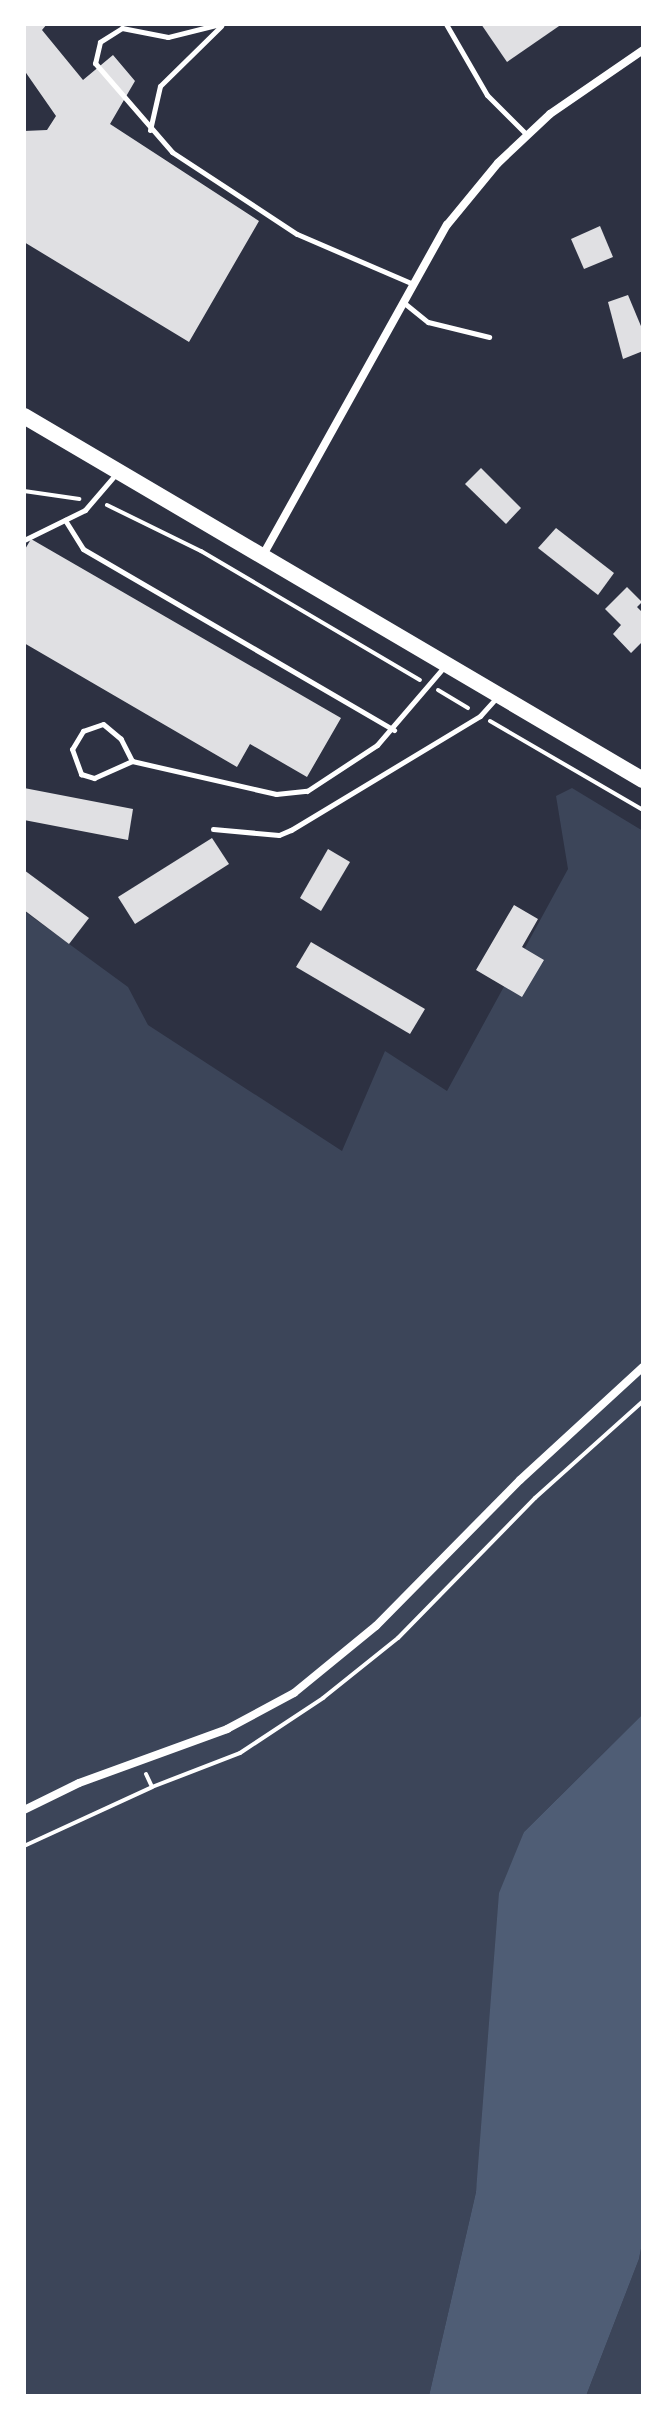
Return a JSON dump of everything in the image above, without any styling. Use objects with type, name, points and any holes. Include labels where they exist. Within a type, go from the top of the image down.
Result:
[{"type":"main road","points":[[24,416],[643,780]]},
{"type":"street","points":[[263,555],[411,283],[471,194],[527,135],[575,94],[643,50]]},
{"type":"street","points":[[24,1810],[79,1783],[227,1729],[294,1693],[376,1626],[520,1480],[643,1367]]},
{"type":"lane","points":[[149,131],[160,86],[221,24]]},
{"type":"lane","points":[[221,24],[168,37],[122,28],[100,42],[95,63],[149,131],[172,152],[297,234],[411,283]]},
{"type":"lane","points":[[446,24],[487,95],[527,135]]},
{"type":"lane","points":[[401,301],[428,322],[489,337]]},
{"type":"lane","points":[[24,540],[97,501],[118,470]]},
{"type":"lane","points":[[65,520],[83,549],[394,730]]},
{"type":"lane","points":[[132,761],[121,739],[103,724],[83,731],[72,749],[81,774],[94,778],[132,761],[276,794],[299,792],[394,730],[446,664]]},
{"type":"lane","points":[[213,829],[279,835],[291,830],[480,716],[498,696]]},
{"type":"path","points":[[24,491],[97,501],[201,551],[643,810]]},
{"type":"path","points":[[24,1846],[152,1787]]},
{"type":"shaded area","points":[[572,788],[643,831],[643,1714],[524,1832],[476,2192],[429,2396],[24,2396],[24,911],[128,987],[148,1025],[342,1151],[385,1051],[447,1091],[568,869],[556,796]]},
{"type":"shaded area","points":[[643,1714],[643,2238],[639,2259],[586,2396],[429,2396],[476,2192],[499,1893],[524,1832]]},
{"type":"shaded area","points":[[643,2238],[643,2396],[586,2396],[639,2259]]},
{"type":"building","points":[[24,24],[47,24],[42,30],[83,80],[113,55],[135,81],[110,124],[259,221],[189,342],[24,242],[24,131],[47,130],[56,116],[24,70]]},
{"type":"building","points":[[481,24],[562,24],[507,62]]},
{"type":"building","points":[[600,226],[613,257],[584,269],[571,239]]},
{"type":"building","points":[[628,295],[643,331],[643,351],[623,359],[608,302]]},
{"type":"building","points":[[481,468],[521,508],[506,524],[465,484]]},
{"type":"building","points":[[556,528],[614,573],[598,595],[538,548]]},
{"type":"building","points":[[31,539],[341,718],[307,777],[250,744],[237,767],[24,643],[24,551]]},
{"type":"building","points":[[627,587],[642,602],[637,607],[643,613],[643,641],[631,653],[613,634],[621,625],[605,609]]},
{"type":"building","points":[[24,788],[133,809],[128,840],[24,820]]},
{"type":"building","points":[[212,838],[229,864],[135,924],[118,897]]},
{"type":"building","points":[[328,849],[350,862],[321,911],[300,898]]},
{"type":"building","points":[[24,870],[89,918],[69,944],[24,910]]},
{"type":"building","points":[[514,905],[538,919],[522,947],[544,960],[522,997],[476,970]]},
{"type":"building","points":[[311,942],[425,1009],[410,1034],[296,967]]}]
